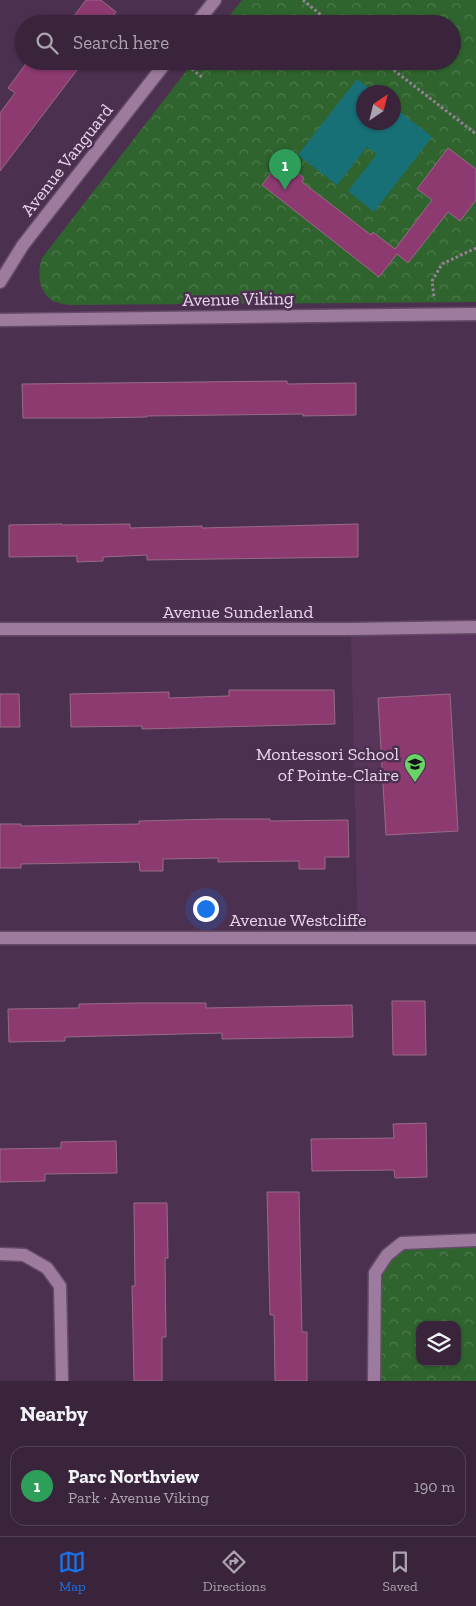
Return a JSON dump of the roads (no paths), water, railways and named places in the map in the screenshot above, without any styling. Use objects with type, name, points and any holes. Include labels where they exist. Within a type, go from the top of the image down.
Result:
[{"type":"street","points":[[203,15],[215,0]]},
{"type":"street","name":"Avenue Vanguard","points":[[0,282],[23,244],[160,70]]},
{"type":"street","name":"Avenue Viking","points":[[0,320],[476,314]]},
{"type":"street","name":"Avenue Sunderland","points":[[0,629],[352,629],[476,626]]},
{"type":"street","name":"Avenue Westcliffe","points":[[0,938],[476,938]]},
{"type":"street","points":[[374,1381],[375,1273],[387,1255],[402,1243],[476,1240]]},
{"type":"street","points":[[0,1254],[24,1255],[47,1268],[60,1286],[62,1381]]},
{"type":"place","name":"Parc Northview","points":[[285,190]]},
{"type":"place","name":"Montessori School of Pointe-Claire","points":[[415,783]]}]
